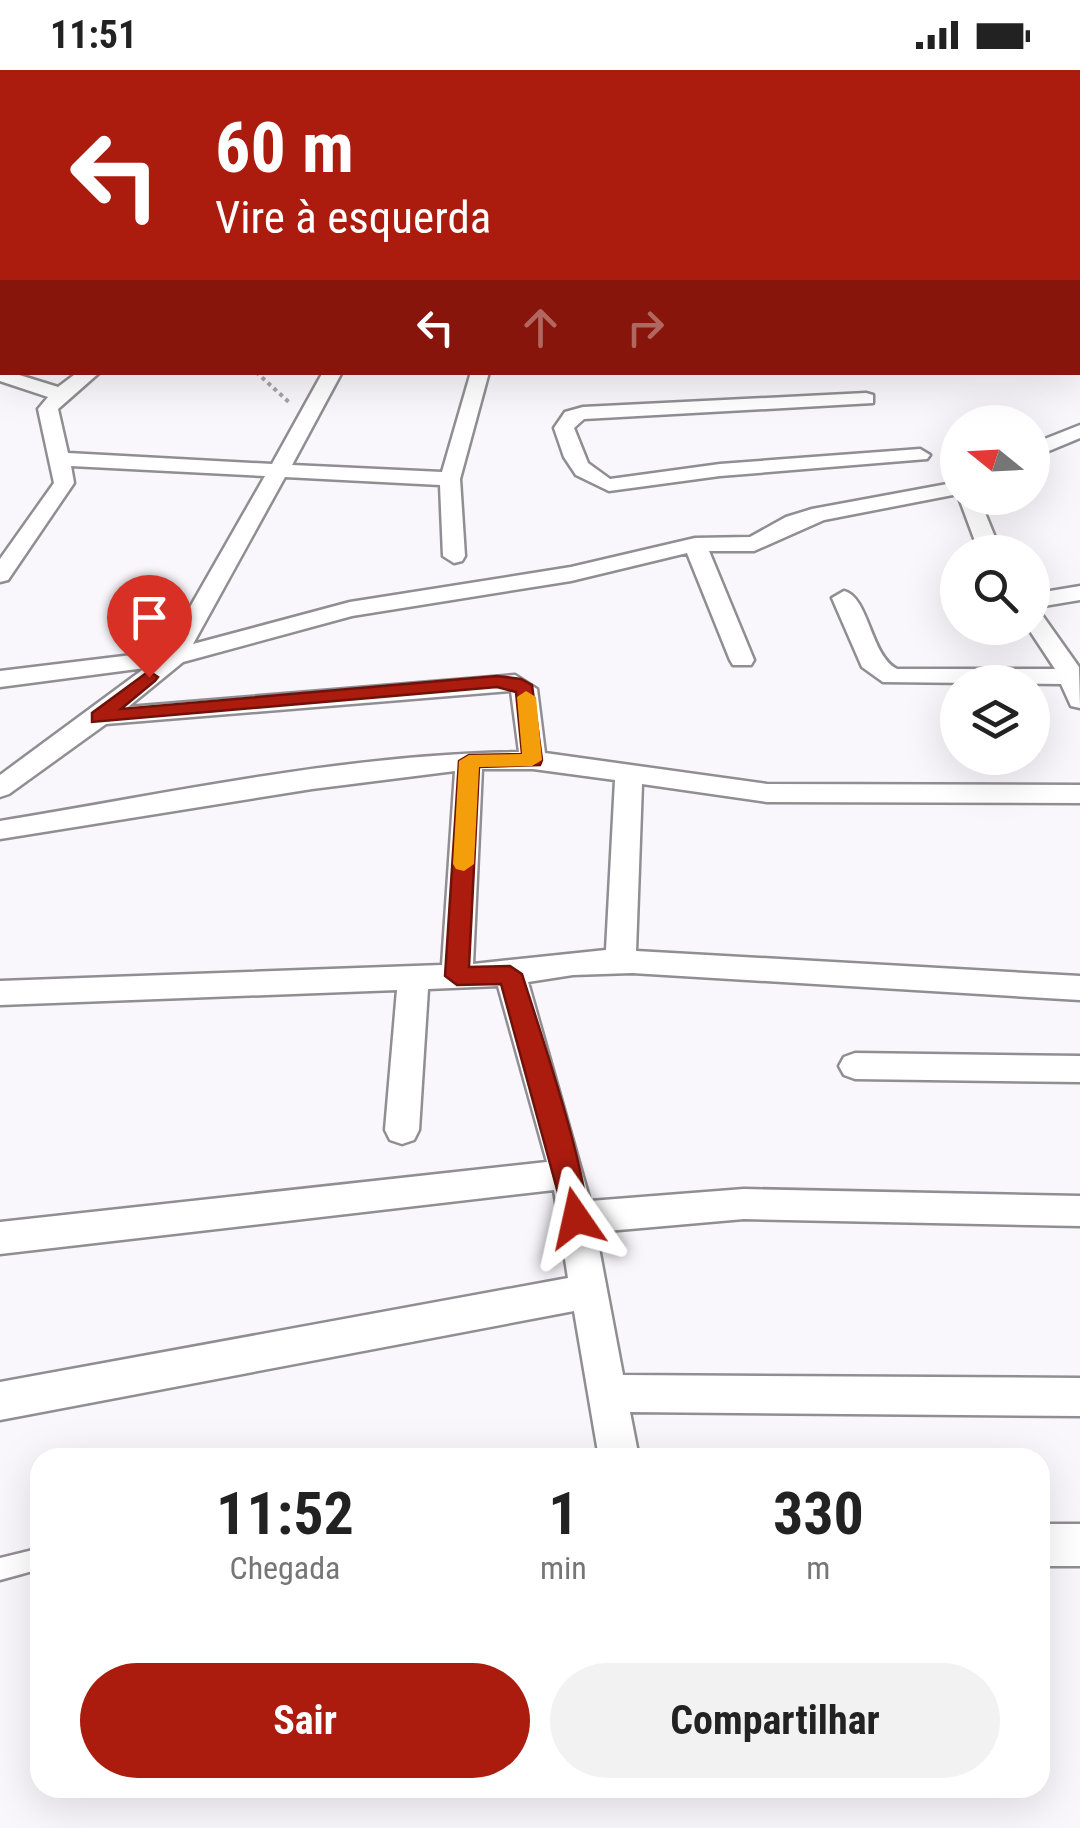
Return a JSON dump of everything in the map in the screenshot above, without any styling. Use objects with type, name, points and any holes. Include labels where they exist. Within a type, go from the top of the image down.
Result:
[{"type":"street","points":[[4,375],[35,383],[59,395]]},
{"type":"street","points":[[0,575],[64,483],[48,409],[59,395],[87,375]]},
{"type":"street","points":[[0,788],[174,657],[330,375]]},
{"type":"street","points":[[454,556],[450,480],[479,375]]},
{"type":"street","points":[[866,398],[583,413],[572,416],[564,428],[577,468],[592,481],[609,485],[720,470],[920,455]]},
{"type":"street","points":[[1050,444],[1080,431]]},
{"type":"street","points":[[58,459],[450,480]]},
{"type":"street","points":[[0,679],[174,657],[350,610],[527,582],[695,545],[754,544],[794,522],[820,514],[940,491]]},
{"type":"street","points":[[695,545],[742,660]]},
{"type":"street","points":[[1050,598],[1080,593]]},
{"type":"street","points":[[844,598],[874,667],[892,676],[1072,669]]},
{"type":"street","points":[[1050,640],[1072,669],[1080,700]]},
{"type":"street","points":[[99,717],[514,683],[525,689],[532,760]]},
{"type":"street","points":[[0,830],[312,780],[469,761],[532,760],[766,793],[1080,794]]},
{"type":"street","points":[[457,976],[469,761]]},
{"type":"street","points":[[621,959],[630,774]]},
{"type":"street","points":[[0,993],[510,974],[621,959],[738,970],[1080,988]]},
{"type":"street","points":[[510,974],[568,1174],[616,1448]]},
{"type":"street","points":[[402,1130],[413,978]]},
{"type":"street","points":[[855,1066],[1080,1069]]},
{"type":"street","points":[[0,1238],[568,1174]]},
{"type":"street","points":[[576,1218],[744,1204],[1080,1211]]},
{"type":"street","points":[[0,1401],[590,1290]]},
{"type":"street","points":[[608,1393],[1080,1397]]},
{"type":"street","points":[[1050,1545],[1080,1544]]},
{"type":"lane","points":[[0,1569],[30,1562]]},
{"type":"path","points":[[259,375],[307,418]]},
{"type":"slow traffic","points":[[464,864],[469,761],[532,760],[526,697]]},
{"type":"route","points":[[149,677],[99,717],[497,681],[525,689],[532,760],[469,761],[457,976],[510,974],[568,1174],[576,1218]]}]
